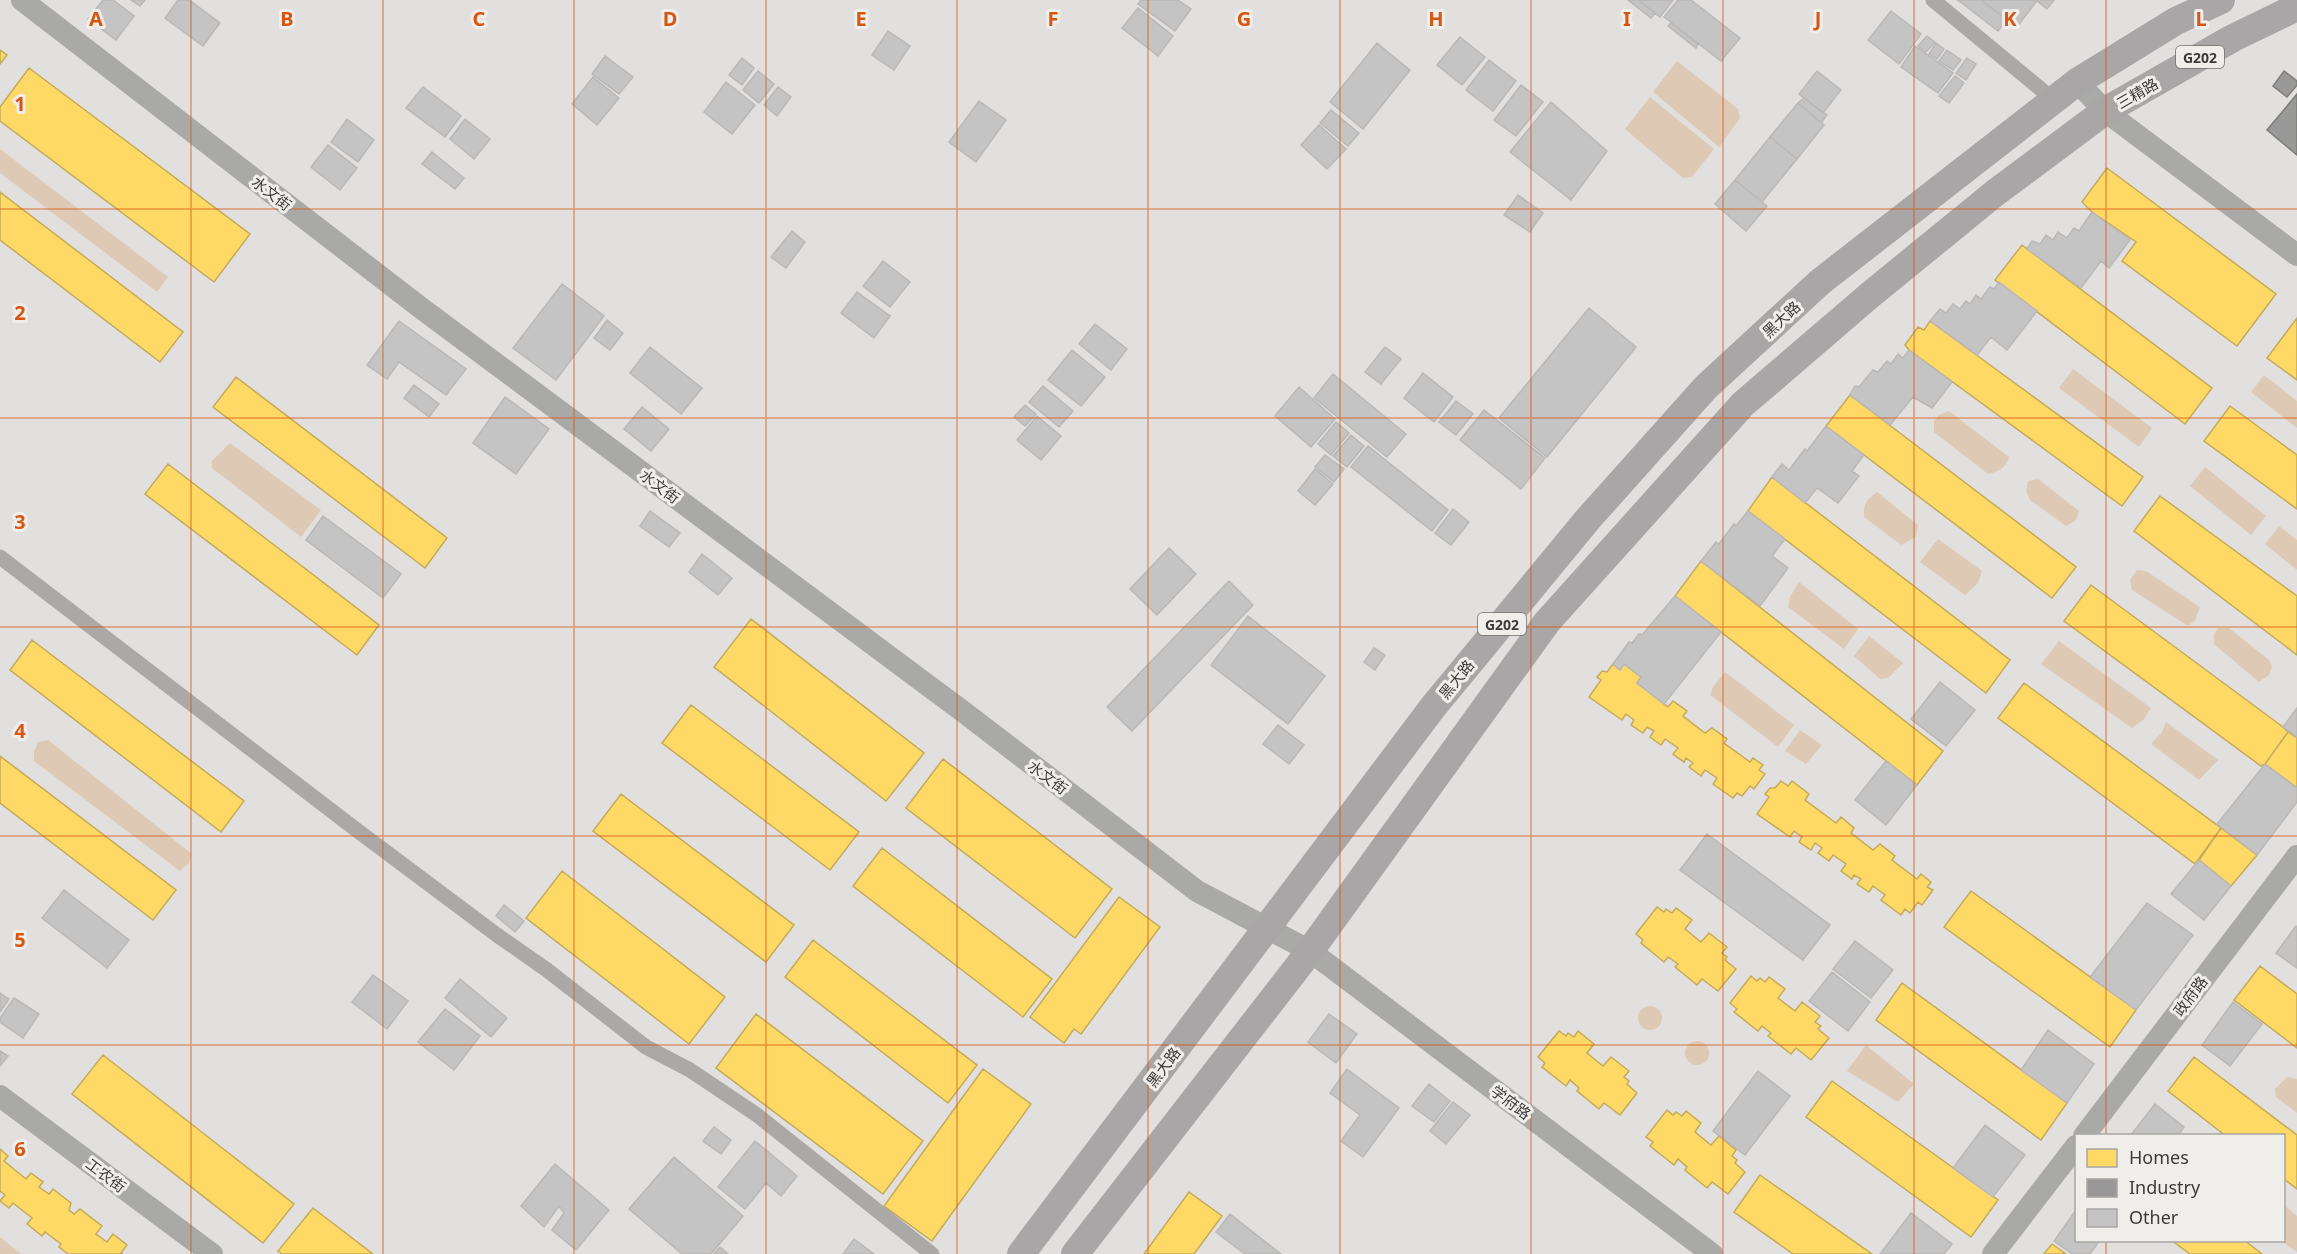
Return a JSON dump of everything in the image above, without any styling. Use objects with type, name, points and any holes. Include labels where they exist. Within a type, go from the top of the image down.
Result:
[{"type":"highway","name":"G202","points":[[2077,82],[2176,21],[2221,0]]},
{"type":"highway","name":"三精路","points":[[2104,111],[2233,38],[2297,7]]},
{"type":"highway","name":"黑大路","points":[[1021,1254],[1439,700],[1588,519],[1706,387],[1820,282],[2077,82]]},
{"type":"highway","name":"G202","points":[[1075,1254],[1310,951],[1548,622],[1743,404],[1870,295],[1995,193],[2104,111]]},
{"type":"street","name":"水文街","points":[[22,0],[421,309],[965,713],[1197,891],[1310,951]]},
{"type":"street","points":[[1934,0],[2054,100]]},
{"type":"street","points":[[2077,82],[2104,111],[2297,255]]},
{"type":"street","points":[[0,557],[345,822],[547,970],[646,1047],[690,1070],[757,1115],[932,1254]]},
{"type":"street","name":"政府路","points":[[2086,1134],[2297,856]]},
{"type":"street","name":"学府路","points":[[1310,951],[1712,1254]]},
{"type":"street","name":"工农街","points":[[0,1096],[212,1254]]},
{"type":"street","points":[[1993,1254],[2075,1147]]},
{"type":"shaded area","points":[[1677,61],[1738,109],[1740,118],[1719,147],[1653,92]]},
{"type":"shaded area","points":[[1650,97],[1714,149],[1692,177],[1683,178],[1625,129]]},
{"type":"shaded area","points":[[0,149],[168,277],[157,292],[0,173]]},
{"type":"shaded area","points":[[2073,369],[2152,428],[2139,447],[2059,388]]},
{"type":"shaded area","points":[[2264,375],[2297,401],[2297,428],[2251,392]]},
{"type":"shaded area","points":[[1949,411],[2009,457],[2003,467],[1988,474],[1934,432],[1934,421],[1939,415]]},
{"type":"shaded area","points":[[230,443],[321,510],[301,537],[212,468],[212,461]]},
{"type":"shaded area","points":[[2205,467],[2266,516],[2251,535],[2190,486]]},
{"type":"shaded area","points":[[2038,479],[2079,511],[2076,520],[2066,526],[2030,500],[2026,491],[2028,481]]},
{"type":"shaded area","points":[[1877,492],[1918,525],[1916,537],[1901,545],[1864,517],[1866,503]]},
{"type":"shaded area","points":[[2279,526],[2297,540],[2297,570],[2265,544]]},
{"type":"shaded area","points":[[1938,539],[1982,571],[1978,583],[1965,595],[1920,562]]},
{"type":"shaded area","points":[[2137,570],[2146,571],[2200,607],[2195,620],[2188,626],[2132,590],[2130,580]]},
{"type":"shaded area","points":[[1799,582],[1858,629],[1844,649],[1788,607],[1790,597]]},
{"type":"shaded area","points":[[2218,628],[2229,628],[2269,660],[2272,667],[2269,675],[2259,682],[2214,644],[2214,634]]},
{"type":"shaded area","points":[[1869,636],[1903,663],[1888,678],[1880,679],[1854,656]]},
{"type":"shaded area","points":[[2059,641],[2151,708],[2144,719],[2132,728],[2041,664]]},
{"type":"shaded area","points":[[1725,672],[1794,725],[1778,747],[1710,695],[1713,687]]},
{"type":"shaded area","points":[[2166,722],[2218,760],[2199,780],[2151,744],[2162,732]]},
{"type":"shaded area","points":[[1800,730],[1822,745],[1806,764],[1785,751]]},
{"type":"shaded area","points":[[48,740],[192,854],[189,863],[180,871],[34,761],[34,751],[38,742]]},
{"type":"shaded area","points":[[1650,1006],[1658,1010],[1662,1018],[1658,1026],[1650,1030],[1642,1026],[1638,1018],[1642,1010]]},
{"type":"shaded area","points":[[1697,1041],[1705,1045],[1709,1053],[1705,1061],[1697,1065],[1689,1061],[1685,1053],[1689,1045]]},
{"type":"shaded area","points":[[1866,1045],[1914,1084],[1898,1102],[1847,1071]]},
{"type":"shaded area","points":[[2287,1077],[2297,1079],[2297,1113],[2276,1097],[2275,1089]]},
{"type":"shaded area","points":[[2285,1206],[2297,1216],[2297,1252],[2282,1242],[2285,1242]]},
{"type":"shaded area","points":[[0,1237],[21,1254],[0,1254]]},
{"type":"building: Homes","points":[[0,50],[7,55],[0,64]]},
{"type":"building: Homes","points":[[29,68],[250,234],[214,282],[0,121],[0,107]]},
{"type":"building: Homes","points":[[2107,168],[2276,294],[2237,346],[2122,261],[2136,242],[2092,212],[2082,202]]},
{"type":"building: Homes","points":[[0,192],[183,332],[160,362],[0,240]]},
{"type":"building: Homes","points":[[2022,245],[2212,388],[2185,424],[1995,280]]},
{"type":"building: Homes","points":[[2297,318],[2297,380],[2267,358]]},
{"type":"building: Homes","points":[[1930,321],[2143,477],[2122,506],[1909,350],[1905,345],[1918,327],[1924,330]]},
{"type":"building: Homes","points":[[236,377],[447,538],[425,568],[213,407]]},
{"type":"building: Homes","points":[[1850,395],[2076,567],[2052,598],[1826,426]]},
{"type":"building: Homes","points":[[2230,406],[2297,455],[2297,509],[2204,441]]},
{"type":"building: Homes","points":[[168,464],[379,625],[357,655],[145,494]]},
{"type":"building: Homes","points":[[1772,477],[2010,660],[1986,693],[1748,511]]},
{"type":"building: Homes","points":[[2160,496],[2297,596],[2297,655],[2134,531]]},
{"type":"building: Homes","points":[[1701,561],[1943,751],[1917,785],[1675,596]]},
{"type":"building: Homes","points":[[2091,585],[2288,732],[2265,764],[2261,766],[2064,621]]},
{"type":"building: Homes","points":[[751,619],[924,753],[886,801],[714,667]]},
{"type":"building: Homes","points":[[32,640],[244,801],[221,832],[10,670]]},
{"type":"building: Homes","points":[[1613,664],[1620,670],[1624,664],[1641,677],[1637,683],[1668,707],[1673,701],[1687,711],[1683,716],[1705,733],[1712,728],[1727,739],[1724,743],[1750,762],[1753,758],[1763,765],[1759,770],[1765,774],[1754,789],[1750,786],[1742,796],[1737,793],[1733,798],[1713,784],[1717,778],[1705,770],[1701,776],[1689,767],[1693,763],[1686,758],[1684,762],[1673,754],[1678,748],[1665,739],[1661,745],[1650,737],[1654,731],[1647,727],[1643,733],[1631,725],[1634,720],[1626,714],[1622,720],[1589,697],[1601,680],[1597,677],[1602,671],[1607,672]]},
{"type":"building: Homes","points":[[2024,683],[2221,828],[2195,864],[1998,718]]},
{"type":"building: Homes","points":[[691,705],[859,832],[830,870],[662,743]]},
{"type":"building: Homes","points":[[2288,732],[2297,738],[2297,788],[2265,764]]},
{"type":"building: Homes","points":[[0,756],[176,890],[153,920],[0,803]]},
{"type":"building: Homes","points":[[943,759],[1112,889],[1075,938],[906,808]]},
{"type":"building: Homes","points":[[1781,781],[1788,786],[1792,781],[1809,794],[1805,800],[1836,823],[1841,817],[1854,828],[1851,833],[1873,850],[1880,844],[1895,856],[1892,860],[1917,879],[1921,874],[1931,882],[1927,887],[1933,890],[1922,905],[1918,902],[1910,913],[1905,909],[1901,915],[1881,900],[1885,895],[1873,886],[1869,892],[1857,884],[1861,879],[1854,875],[1852,879],[1841,871],[1846,864],[1833,855],[1829,861],[1818,853],[1822,848],[1815,843],[1811,850],[1799,842],[1802,837],[1794,831],[1790,837],[1757,814],[1769,797],[1765,794]]},
{"type":"building: Homes","points":[[621,794],[794,925],[766,962],[593,831]]},
{"type":"building: Homes","points":[[2221,828],[2257,855],[2231,886],[2199,860]]},
{"type":"building: Homes","points":[[882,848],[1052,979],[1023,1017],[853,886]]},
{"type":"building: Homes","points":[[562,871],[725,997],[689,1044],[526,918]]},
{"type":"building: Homes","points":[[1971,891],[2136,1010],[2110,1047],[1944,927]]},
{"type":"building: Homes","points":[[1119,897],[1160,927],[1081,1034],[1074,1029],[1064,1043],[1030,1017]]},
{"type":"building: Homes","points":[[1657,907],[1664,912],[1666,909],[1672,913],[1676,908],[1692,920],[1685,929],[1701,942],[1709,933],[1727,947],[1722,953],[1727,957],[1725,960],[1736,969],[1718,991],[1702,979],[1697,985],[1675,967],[1678,964],[1668,957],[1664,962],[1641,943],[1643,940],[1636,934]]},
{"type":"building: Homes","points":[[813,940],[977,1065],[948,1103],[785,977]]},
{"type":"building: Homes","points":[[2260,966],[2297,994],[2297,1048],[2234,1000]]},
{"type":"building: Homes","points":[[1751,976],[1757,981],[1760,978],[1765,982],[1769,977],[1785,989],[1778,998],[1795,1011],[1802,1002],[1820,1016],[1815,1022],[1821,1026],[1818,1029],[1829,1038],[1811,1060],[1796,1048],[1791,1054],[1768,1036],[1771,1033],[1762,1026],[1758,1031],[1734,1012],[1737,1009],[1730,1003]]},
{"type":"building: Homes","points":[[1902,983],[2067,1103],[2041,1140],[1876,1020]]},
{"type":"building: Homes","points":[[756,1014],[923,1141],[883,1194],[716,1068]]},
{"type":"building: Homes","points":[[1559,1031],[1566,1036],[1568,1033],[1574,1037],[1578,1031],[1594,1044],[1587,1053],[1603,1066],[1611,1057],[1629,1071],[1624,1077],[1629,1081],[1627,1084],[1637,1093],[1620,1115],[1604,1103],[1599,1109],[1577,1091],[1579,1088],[1570,1080],[1566,1086],[1542,1067],[1545,1063],[1538,1057]]},
{"type":"building: Homes","points":[[103,1055],[294,1204],[263,1243],[72,1094]]},
{"type":"building: Homes","points":[[2194,1057],[2297,1135],[2297,1189],[2285,1180],[2285,1134],[2223,1134],[2168,1091]]},
{"type":"building: Homes","points":[[983,1069],[1031,1104],[932,1241],[884,1206]]},
{"type":"building: Homes","points":[[1832,1081],[1998,1200],[1971,1237],[1806,1117]]},
{"type":"building: Homes","points":[[1667,1110],[1673,1115],[1676,1112],[1682,1116],[1686,1111],[1701,1123],[1695,1132],[1711,1145],[1719,1136],[1736,1150],[1732,1156],[1737,1160],[1735,1163],[1745,1172],[1728,1194],[1712,1182],[1707,1188],[1685,1170],[1687,1167],[1678,1159],[1674,1165],[1650,1146],[1653,1142],[1646,1137]]},
{"type":"building: Homes","points":[[0,1149],[8,1156],[4,1161],[26,1179],[31,1173],[43,1182],[39,1187],[49,1194],[53,1189],[71,1203],[69,1210],[74,1214],[80,1209],[102,1226],[96,1234],[107,1242],[113,1234],[127,1245],[121,1253],[123,1254],[68,1254],[59,1247],[61,1244],[45,1232],[42,1236],[27,1224],[32,1218],[13,1203],[9,1208],[0,1201],[5,1195],[0,1191]]},
{"type":"building: Homes","points":[[1760,1175],[1872,1254],[1793,1254],[1734,1212]]},
{"type":"building: Homes","points":[[1189,1192],[1222,1216],[1194,1254],[1144,1254]]},
{"type":"building: Homes","points":[[313,1208],[373,1254],[282,1254],[278,1251]]},
{"type":"building: Homes","points":[[2174,1242],[2247,1242],[2262,1254],[2190,1254]]},
{"type":"building: Homes","points":[[2052,1244],[2066,1254],[2044,1254]]},
{"type":"building: Industry","points":[[2284,71],[2297,81],[2297,85],[2287,97],[2273,86]]},
{"type":"building: Industry","points":[[2297,94],[2297,155],[2267,130]]},
{"type":"building: Other","points":[[103,0],[113,0],[134,16],[116,40],[88,19]]},
{"type":"building: Other","points":[[131,0],[145,0],[140,6]]},
{"type":"building: Other","points":[[178,0],[189,0],[220,23],[203,46],[165,18]]},
{"type":"building: Other","points":[[1141,0],[1178,0],[1191,9],[1175,31],[1138,4]]},
{"type":"building: Other","points":[[1628,0],[1638,0],[1655,13],[1651,18]]},
{"type":"building: Other","points":[[1638,0],[1673,0],[1660,17]]},
{"type":"building: Other","points":[[1678,0],[1691,0],[1740,38],[1721,61],[1664,17]]},
{"type":"building: Other","points":[[1958,0],[1981,0],[2007,20],[1998,31]]},
{"type":"building: Other","points":[[1981,0],[2033,0],[2036,2],[2017,27]]},
{"type":"building: Other","points":[[2036,0],[2054,0],[2047,9]]},
{"type":"building: Other","points":[[1138,8],[1173,36],[1158,56],[1122,28]]},
{"type":"building: Other","points":[[1891,11],[1921,34],[1899,64],[1868,40]]},
{"type":"building: Other","points":[[1671,23],[1698,44],[1696,48],[1668,26]]},
{"type":"building: Other","points":[[888,31],[910,46],[894,70],[872,55]]},
{"type":"building: Other","points":[[1927,36],[1935,42],[1926,52],[1918,46]]},
{"type":"building: Other","points":[[1460,37],[1485,57],[1462,85],[1437,65]]},
{"type":"building: Other","points":[[1377,43],[1410,70],[1363,129],[1330,102]]},
{"type":"building: Other","points":[[1936,43],[1944,49],[1937,59],[1929,54]]},
{"type":"building: Other","points":[[1915,46],[1953,73],[1938,93],[1901,67]]},
{"type":"building: Other","points":[[1947,50],[1961,60],[1953,70],[1939,61]]},
{"type":"building: Other","points":[[605,56],[633,77],[619,94],[592,74]]},
{"type":"building: Other","points":[[742,58],[754,68],[742,85],[729,75]]},
{"type":"building: Other","points":[[1967,58],[1976,64],[1966,80],[1956,73]]},
{"type":"building: Other","points":[[1489,60],[1516,81],[1493,111],[1466,90]]},
{"type":"building: Other","points":[[758,71],[774,84],[759,103],[743,90]]},
{"type":"building: Other","points":[[1817,71],[1841,90],[1823,113],[1799,94]]},
{"type":"building: Other","points":[[1955,76],[1964,83],[1949,103],[1939,96]]},
{"type":"building: Other","points":[[593,77],[619,98],[597,125],[572,104]]},
{"type":"building: Other","points":[[726,82],[755,105],[732,134],[704,112]]},
{"type":"building: Other","points":[[1521,85],[1543,102],[1516,136],[1494,120]]},
{"type":"building: Other","points":[[423,87],[461,116],[445,137],[406,108]]},
{"type":"building: Other","points":[[778,87],[791,97],[777,116],[764,105]]},
{"type":"building: Other","points":[[1804,98],[1827,115],[1821,123],[1798,103]]},
{"type":"building: Other","points":[[979,101],[1006,120],[976,162],[949,142]]},
{"type":"building: Other","points":[[1551,102],[1607,151],[1571,200],[1510,152]]},
{"type":"building: Other","points":[[1798,103],[1824,125],[1797,159],[1770,137]]},
{"type":"building: Other","points":[[1331,110],[1359,133],[1348,146],[1320,123]]},
{"type":"building: Other","points":[[347,119],[374,140],[358,162],[331,142]]},
{"type":"building: Other","points":[[465,119],[490,139],[474,159],[450,139]]},
{"type":"building: Other","points":[[1319,125],[1346,149],[1327,169],[1301,145]]},
{"type":"building: Other","points":[[1770,137],[1797,159],[1762,202],[1735,180]]},
{"type":"building: Other","points":[[328,145],[357,168],[340,190],[311,167]]},
{"type":"building: Other","points":[[432,152],[464,178],[455,189],[422,164]]},
{"type":"building: Other","points":[[1735,180],[1767,206],[1746,231],[1715,204]]},
{"type":"building: Other","points":[[1518,195],[1543,213],[1530,232],[1504,215]]},
{"type":"building: Other","points":[[2092,212],[2130,240],[2109,268],[2101,261],[2081,288],[2027,249],[2032,241],[2040,244],[2046,235],[2053,240],[2058,232],[2067,238],[2074,228],[2079,231]]},
{"type":"building: Other","points":[[792,231],[805,242],[786,268],[771,257]]},
{"type":"building: Other","points":[[883,261],[910,282],[890,307],[863,286]]},
{"type":"building: Other","points":[[1999,282],[2037,311],[2007,350],[1991,337],[1977,355],[1930,321],[1940,309],[1946,313],[1953,304],[1960,309],[1966,301],[1970,304],[1976,295],[1981,299],[1990,287],[1994,289]]},
{"type":"building: Other","points":[[562,284],[604,316],[556,380],[513,348]]},
{"type":"building: Other","points":[[857,292],[890,316],[874,338],[841,313]]},
{"type":"building: Other","points":[[1589,308],[1636,347],[1547,457],[1499,418]]},
{"type":"building: Other","points":[[607,320],[623,333],[610,350],[594,338]]},
{"type":"building: Other","points":[[399,321],[466,369],[446,395],[399,362],[387,379],[367,365]]},
{"type":"building: Other","points":[[1095,324],[1127,349],[1111,370],[1079,344]]},
{"type":"building: Other","points":[[650,347],[702,388],[681,414],[630,373]]},
{"type":"building: Other","points":[[1385,347],[1401,359],[1381,384],[1365,372]]},
{"type":"building: Other","points":[[1072,350],[1105,377],[1081,406],[1048,380]]},
{"type":"building: Other","points":[[1909,350],[1952,382],[1932,408],[1913,397],[1890,425],[1850,395],[1855,386],[1859,387],[1873,370],[1878,372],[1887,361],[1891,364],[1898,354],[1903,358]]},
{"type":"building: Other","points":[[1423,373],[1453,397],[1434,422],[1404,398]]},
{"type":"building: Other","points":[[1333,374],[1406,434],[1387,457],[1314,398]]},
{"type":"building: Other","points":[[414,385],[439,404],[429,417],[404,398]]},
{"type":"building: Other","points":[[1043,386],[1073,411],[1059,427],[1029,402]]},
{"type":"building: Other","points":[[1299,387],[1335,419],[1311,447],[1275,416]]},
{"type":"building: Other","points":[[505,397],[549,429],[516,474],[473,443]]},
{"type":"building: Other","points":[[1456,401],[1473,414],[1456,435],[1439,422]]},
{"type":"building: Other","points":[[1025,405],[1036,414],[1025,426],[1014,417]]},
{"type":"building: Other","points":[[642,407],[669,429],[651,451],[624,429]]},
{"type":"building: Other","points":[[1484,410],[1545,458],[1521,489],[1460,440]]},
{"type":"building: Other","points":[[1037,416],[1061,436],[1041,460],[1017,440]]},
{"type":"building: Other","points":[[1336,422],[1349,433],[1331,455],[1318,444]]},
{"type":"building: Other","points":[[1826,426],[1864,455],[1852,471],[1859,476],[1838,503],[1817,488],[1805,503],[1772,477],[1782,464],[1789,470]]},
{"type":"building: Other","points":[[1351,435],[1364,446],[1347,467],[1333,456]]},
{"type":"building: Other","points":[[1368,446],[1448,510],[1432,531],[1351,467]]},
{"type":"building: Other","points":[[1325,455],[1344,469],[1334,482],[1315,467]]},
{"type":"building: Other","points":[[1315,469],[1333,484],[1315,505],[1298,491]]},
{"type":"building: Other","points":[[1453,509],[1469,522],[1451,545],[1435,533]]},
{"type":"building: Other","points":[[650,511],[680,533],[669,547],[640,526]]},
{"type":"building: Other","points":[[1748,511],[1785,539],[1772,556],[1788,568],[1760,606],[1701,561],[1716,542],[1719,544],[1734,524],[1736,526]]},
{"type":"building: Other","points":[[323,516],[401,574],[383,598],[306,540]]},
{"type":"building: Other","points":[[1169,548],[1196,574],[1157,615],[1130,589]]},
{"type":"building: Other","points":[[702,554],[732,578],[718,595],[689,572]]},
{"type":"building: Other","points":[[1229,581],[1253,605],[1132,731],[1107,707]]},
{"type":"building: Other","points":[[1675,596],[1721,632],[1664,704],[1637,683],[1641,677],[1624,664],[1620,670],[1613,664],[1629,642],[1632,643],[1639,634],[1642,635]]},
{"type":"building: Other","points":[[1248,616],[1325,676],[1288,724],[1211,665]]},
{"type":"building: Other","points":[[1374,648],[1385,655],[1375,670],[1364,662]]},
{"type":"building: Other","points":[[1940,682],[1975,710],[1946,746],[1911,719]]},
{"type":"building: Other","points":[[2297,708],[2297,737],[2283,727]]},
{"type":"building: Other","points":[[1278,725],[1304,745],[1289,764],[1263,744]]},
{"type":"building: Other","points":[[1886,761],[1917,785],[1886,825],[1855,800]]},
{"type":"building: Other","points":[[2265,764],[2297,788],[2297,802],[2257,855],[2217,824]]},
{"type":"building: Other","points":[[1707,834],[1830,925],[1803,960],[1680,870]]},
{"type":"building: Other","points":[[2199,860],[2231,886],[2204,920],[2171,894]]},
{"type":"building: Other","points":[[64,890],[129,940],[107,968],[42,918]]},
{"type":"building: Other","points":[[2147,903],[2193,935],[2136,1010],[2090,977]]},
{"type":"building: Other","points":[[504,905],[524,921],[515,932],[496,916]]},
{"type":"building: Other","points":[[2297,927],[2297,968],[2276,953]]},
{"type":"building: Other","points":[[1855,941],[1893,970],[1871,998],[1833,969]]},
{"type":"building: Other","points":[[1832,972],[1870,1002],[1848,1031],[1809,1001]]},
{"type":"building: Other","points":[[373,975],[408,1001],[387,1029],[352,1002]]},
{"type":"building: Other","points":[[460,979],[507,1018],[491,1037],[445,998]]},
{"type":"building: Other","points":[[0,993],[9,999],[0,1012]]},
{"type":"building: Other","points":[[14,998],[39,1014],[23,1038],[0,1022],[0,1018]]},
{"type":"building: Other","points":[[2233,1002],[2262,1024],[2230,1066],[2202,1045]]},
{"type":"building: Other","points":[[445,1009],[480,1036],[454,1070],[418,1042]]},
{"type":"building: Other","points":[[1329,1014],[1357,1034],[1336,1063],[1308,1042]]},
{"type":"building: Other","points":[[2048,1030],[2094,1064],[2067,1103],[2021,1070]]},
{"type":"building: Other","points":[[0,1051],[8,1056],[0,1066]]},
{"type":"building: Other","points":[[1347,1069],[1399,1108],[1363,1157],[1341,1141],[1360,1115],[1330,1093]]},
{"type":"building: Other","points":[[1758,1071],[1790,1096],[1745,1155],[1713,1131]]},
{"type":"building: Other","points":[[1429,1084],[1450,1101],[1434,1122],[1412,1106]]},
{"type":"building: Other","points":[[1453,1102],[1470,1115],[1446,1144],[1430,1131]]},
{"type":"building: Other","points":[[2155,1104],[2184,1127],[2179,1134],[2132,1134]]},
{"type":"building: Other","points":[[1985,1125],[2025,1155],[1993,1197],[1953,1168]]},
{"type":"building: Other","points":[[714,1127],[731,1140],[721,1154],[703,1141]]},
{"type":"building: Other","points":[[755,1141],[797,1176],[781,1196],[766,1183],[745,1209],[718,1187]]},
{"type":"building: Other","points":[[674,1157],[743,1216],[711,1254],[682,1254],[629,1209]]},
{"type":"building: Other","points":[[555,1164],[609,1210],[576,1250],[552,1230],[564,1213],[559,1206],[544,1227],[521,1206]]},
{"type":"building: Other","points":[[2075,1211],[2075,1242],[2099,1242],[2090,1254],[2072,1254],[2054,1241]]},
{"type":"building: Other","points":[[1911,1213],[1952,1244],[1944,1254],[1880,1254]]},
{"type":"building: Other","points":[[1230,1214],[1281,1254],[1245,1254],[1216,1232]]},
{"type":"building: Other","points":[[854,1239],[874,1254],[843,1254]]},
{"type":"building: Other","points":[[720,1247],[728,1254],[714,1254]]}]
